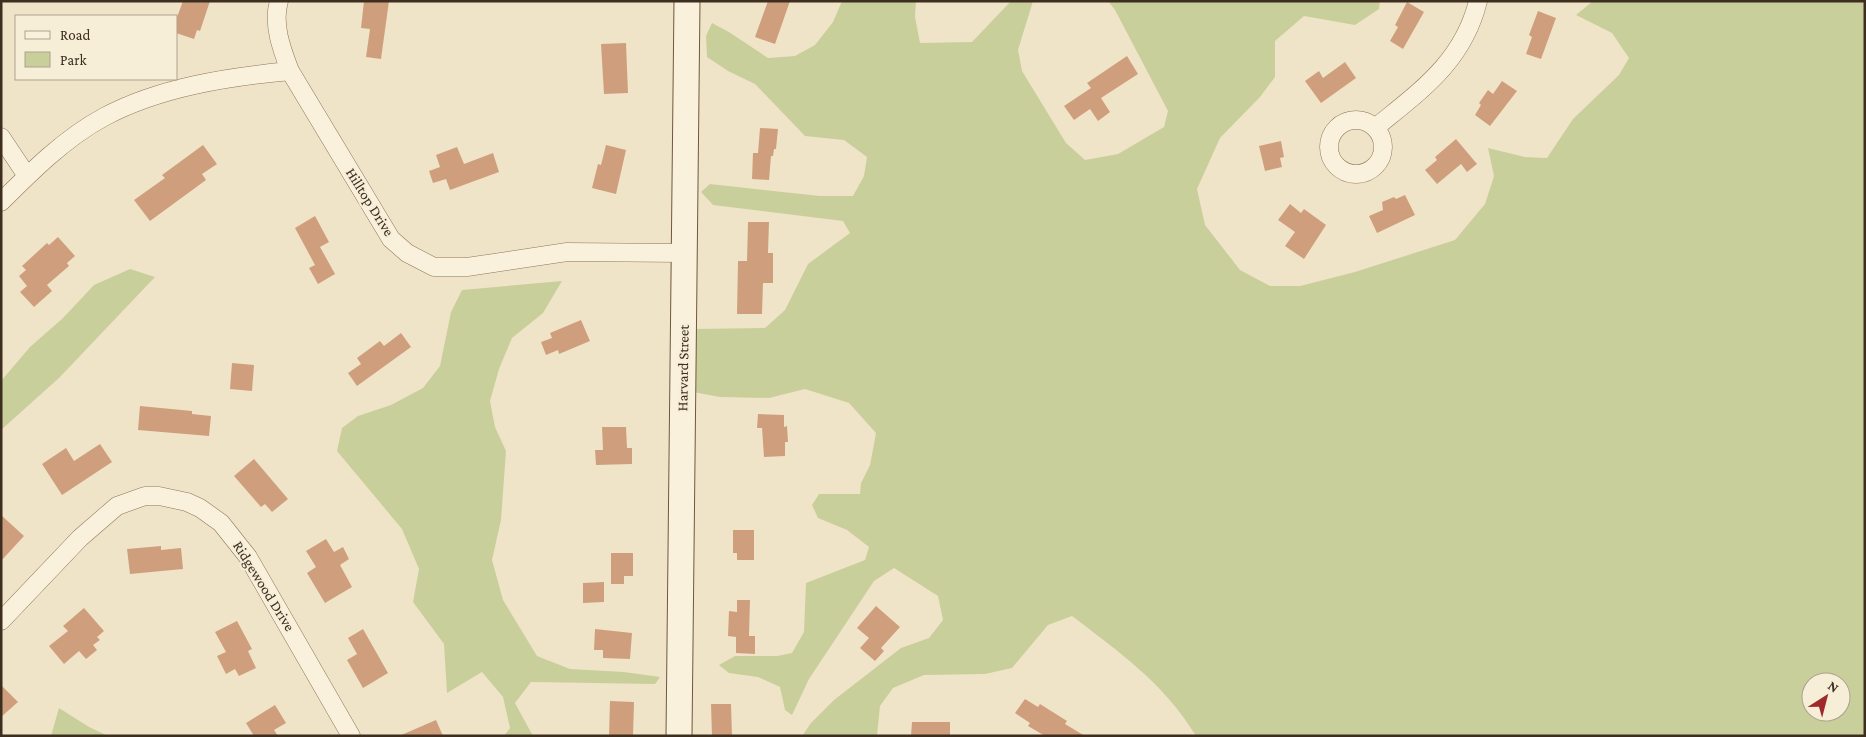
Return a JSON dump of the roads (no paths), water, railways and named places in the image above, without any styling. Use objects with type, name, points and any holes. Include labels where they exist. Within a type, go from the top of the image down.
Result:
[{"type":"main road","name":"Harvard Street","points":[[679,736],[687,1]]},
{"type":"street","name":"Hilltop Drive","points":[[278,1],[278,28],[281,48],[290,71],[391,239],[407,253],[434,267],[467,267],[566,252],[684,252]]},
{"type":"street","points":[[1375,128],[1434,79],[1452,58],[1468,29],[1478,1]]},
{"type":"street","points":[[1,202],[27,176],[95,123],[130,104],[199,85],[243,76],[290,71]]},
{"type":"street","points":[[1,137],[27,176]]},
{"type":"street","name":"Ridgewood Drive","points":[[1,621],[107,512],[130,500],[145,496],[160,496],[187,502],[200,508],[221,523],[248,557],[351,736]]}]
